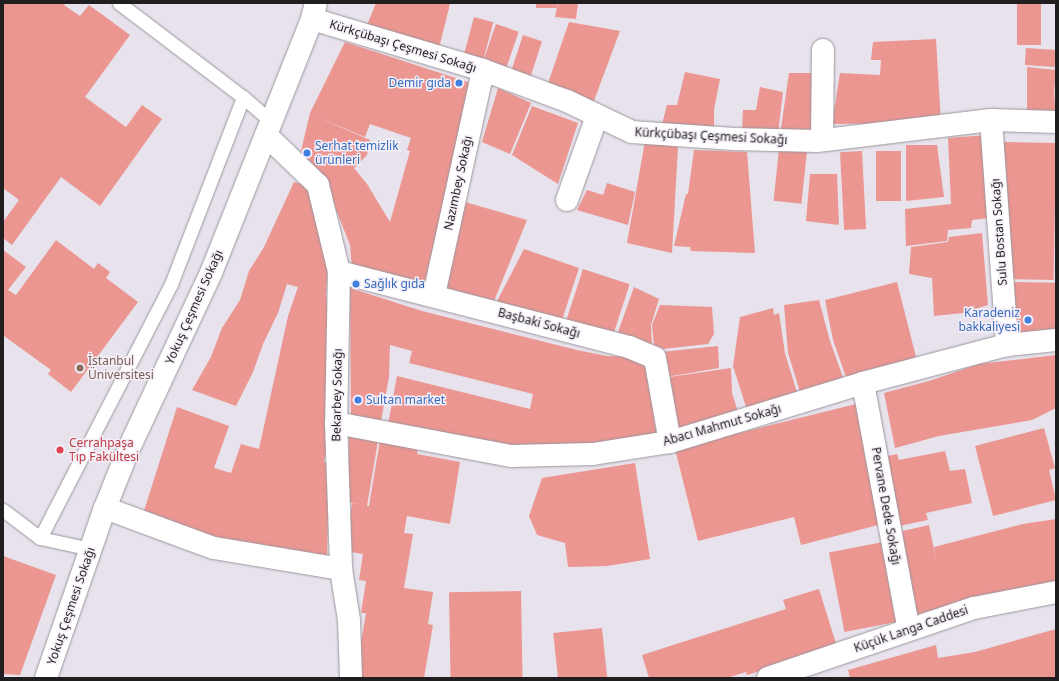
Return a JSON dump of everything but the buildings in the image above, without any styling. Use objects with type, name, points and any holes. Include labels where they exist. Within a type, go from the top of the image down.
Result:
[{"type":"street","name":"Kürkçübaşı Çeşmesi Sokağı","points":[[314,11],[567,101],[632,132],[734,139],[822,140],[991,120],[1056,122]]},
{"type":"street","name":"Yokuş Çeşmesi Sokağı","points":[[46,678],[105,508],[129,448],[211,273],[269,129],[314,11]]},
{"type":"street","points":[[822,140],[823,50]]},
{"type":"street","name":"Nazımbey Sokağı","points":[[434,295],[483,70]]},
{"type":"street","points":[[567,200],[597,116]]},
{"type":"street","name":"Sulu Bostan Sokağı","points":[[991,120],[1007,345]]},
{"type":"street","name":"Bekarbey Sokağı","points":[[269,129],[318,186],[339,272],[336,423],[341,569],[349,620],[351,678]]},
{"type":"street","name":"Başbaki Sokağı","points":[[339,272],[434,295],[629,347],[655,358],[670,442]]},
{"type":"street","name":"Abacı Mahmut Sokağı","points":[[336,423],[511,456],[593,454],[670,442],[863,383],[1007,345],[1056,340]]},
{"type":"street","name":"Pervane Dede Sokağı","points":[[863,383],[909,630]]},
{"type":"street","points":[[105,508],[214,548],[341,569]]},
{"type":"street","name":"Küçük Langa Caddesi","points":[[768,678],[974,608],[1056,592]]},
{"type":"lane","points":[[118,3],[243,98],[269,129]]},
{"type":"lane","points":[[40,538],[170,284],[243,98]]},
{"type":"lane","points":[[3,510],[40,538],[91,549]]},
{"type":"place","name":"Demir gıda","points":[[459,83]]},
{"type":"place","name":"Serhat temizlik ürünleri","points":[[307,153]]},
{"type":"place","name":"Sağlık gıda","points":[[356,284]]},
{"type":"place","name":"Karadeniz bakkaliyesi","points":[[1028,320]]},
{"type":"place","name":"İstanbul Üniversitesi","points":[[80,368]]},
{"type":"place","name":"Sultan market","points":[[358,400]]},
{"type":"place","name":"Cerrahpaşa Tıp Fakültesi","points":[[60,450]]}]
